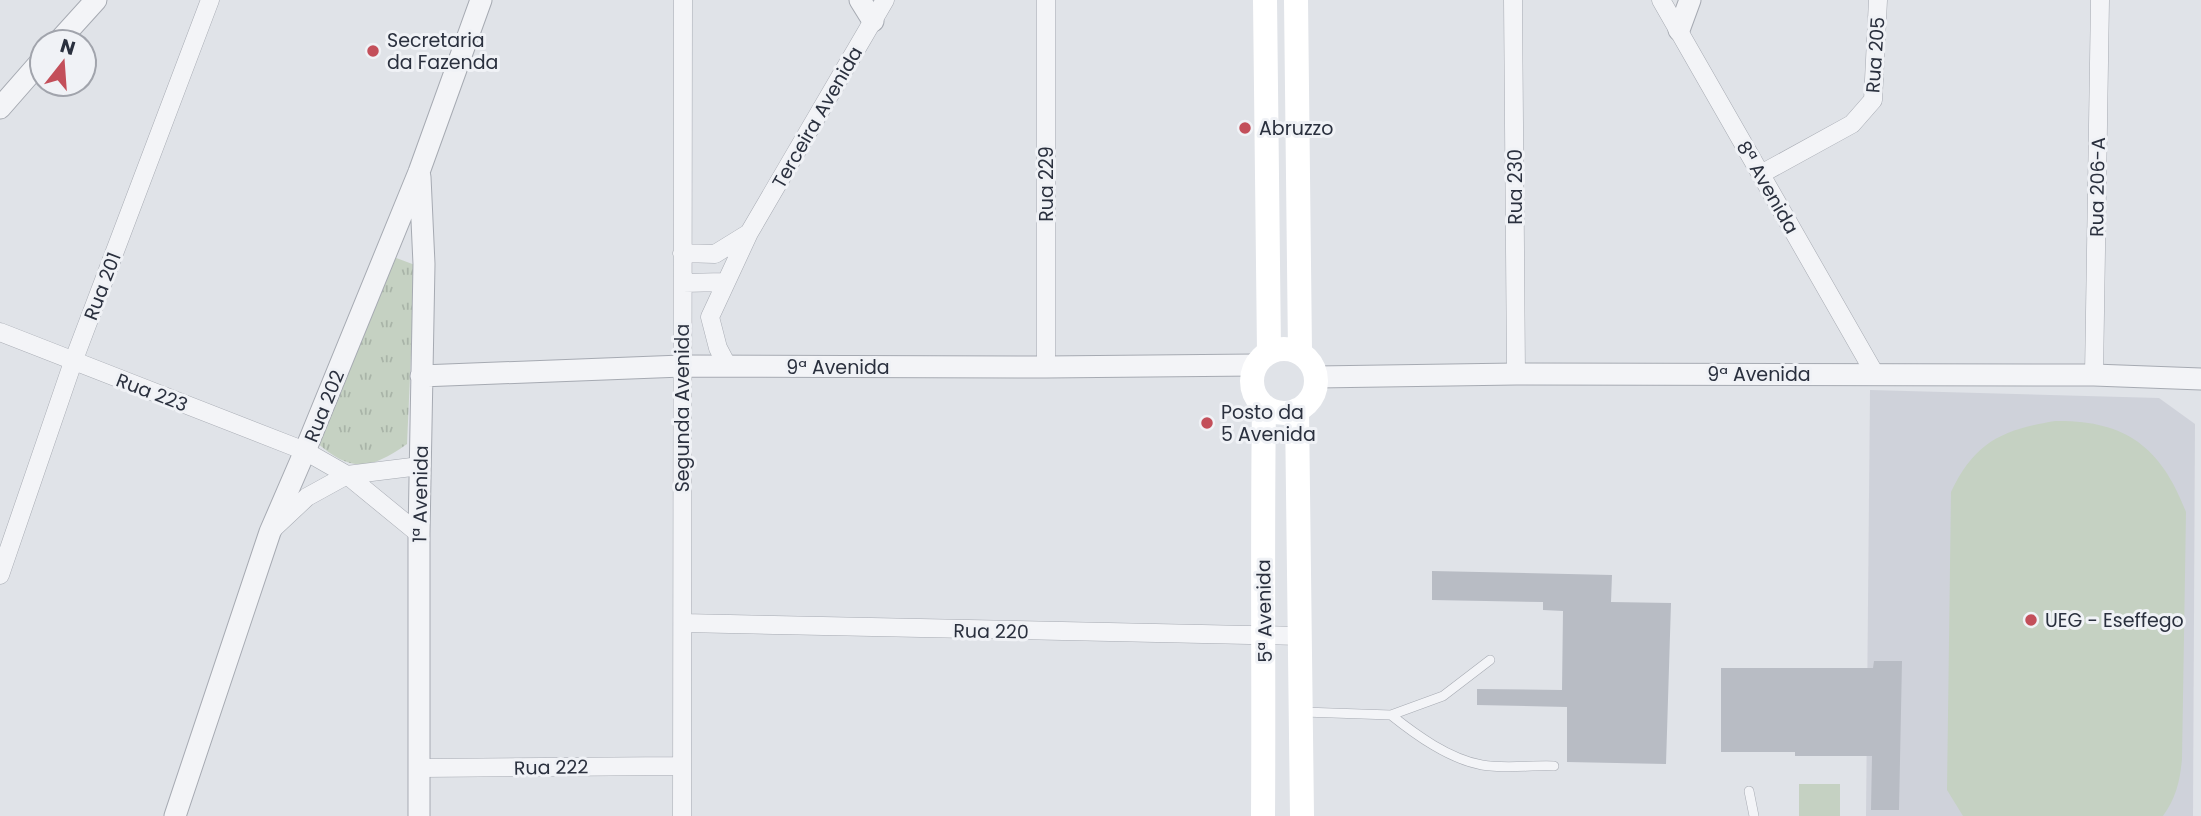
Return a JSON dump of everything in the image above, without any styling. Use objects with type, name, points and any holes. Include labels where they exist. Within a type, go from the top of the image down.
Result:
[{"type":"main road","points":[[1262,359],[1279,349],[1300,352],[1314,367],[1317,377],[1312,397],[1306,405],[1297,410],[1280,413],[1264,406],[1258,400],[1252,384],[1262,359],[1265,0]]},
{"type":"main road","points":[[1296,0],[1300,352]]},
{"type":"main road","name":"5ª Avenida","points":[[1263,816],[1264,406]]},
{"type":"main road","name":"5ª Avenida","points":[[1297,410],[1302,816]]},
{"type":"street","points":[[71,28],[96,0]]},
{"type":"street","name":"Rua 201","points":[[0,575],[73,362],[210,0]]},
{"type":"street","name":"Rua 202","points":[[175,816],[270,532],[419,172],[481,0]]},
{"type":"street","name":"Segunda Avenida","points":[[682,816],[683,0]]},
{"type":"street","points":[[860,0],[873,21]]},
{"type":"street","name":"Terceira Avenida","points":[[728,367],[718,348],[710,317],[724,282],[749,233],[885,0]]},
{"type":"street","name":"Rua 229","points":[[1046,0],[1046,367]]},
{"type":"street","name":"Rua 230","points":[[1513,0],[1516,374]]},
{"type":"street","name":"8ª Avenida","points":[[1661,0],[1875,374]]},
{"type":"street","points":[[1679,30],[1690,0]]},
{"type":"street","name":"Rua 205","points":[[1761,174],[1852,124],[1873,100],[1878,0]]},
{"type":"street","name":"Rua 206-A","points":[[2094,375],[2100,0]]},
{"type":"street","points":[[0,108],[28,76]]},
{"type":"street","name":"1ª Avenida","points":[[419,172],[424,264],[419,534],[419,816]]},
{"type":"street","name":"Terceira Avenida","points":[[682,253],[715,254],[749,233]]},
{"type":"street","points":[[388,248],[415,257],[424,264]]},
{"type":"street","points":[[683,283],[724,282]]},
{"type":"street","name":"Rua 223","points":[[0,332],[305,451],[347,475],[419,534]]},
{"type":"street","name":"9ª Avenida","points":[[421,376],[682,366],[1046,367],[1262,359]]},
{"type":"street","name":"9ª Avenida","points":[[1317,377],[1875,374],[2094,375],[2201,379]]},
{"type":"street","points":[[270,532],[307,496],[347,475],[420,466]]},
{"type":"street","name":"Rua 220","points":[[683,623],[1300,636]]},
{"type":"street","name":"Rua 222","points":[[421,768],[681,765]]},
{"type":"lane","points":[[1301,712],[1391,715],[1443,696],[1489,660]]},
{"type":"lane","points":[[1391,715],[1412,732],[1468,761],[1485,765],[1554,766]]},
{"type":"lane","points":[[1749,791],[1754,816]]},
{"type":"shaded area","name":"UEG - Eseffego","points":[[1870,390],[2159,398],[2195,424],[2193,816],[1866,816]]},
{"type":"green space","points":[[391,256],[415,265],[407,444],[371,463],[350,463],[328,452],[316,442]]},
{"type":"green space","name":"UEG - Eseffego","points":[[2055,421],[2102,426],[2121,432],[2138,442],[2165,470],[2186,512],[2182,759],[2177,789],[2163,816],[1963,816],[1947,790],[1951,492],[1970,461],[1992,441],[2020,429]]},
{"type":"green space","points":[[1799,784],[1840,784],[1840,816],[1799,816]]},
{"type":"building","points":[[1432,571],[1612,575],[1611,602],[1671,603],[1666,764],[1567,762],[1567,707],[1477,705],[1477,689],[1562,690],[1563,611],[1543,610],[1543,602],[1432,600]]},
{"type":"building","points":[[1874,661],[1902,661],[1899,810],[1871,810],[1872,756],[1721,752],[1721,668],[1873,668]]},
{"type":"place","name":"Secretaria da Fazenda","points":[[373,51]]},
{"type":"place","name":"Abruzzo","points":[[1245,128]]},
{"type":"place","name":"Posto da 5 Avenida","points":[[1207,423]]},
{"type":"place","name":"UEG - Eseffego","points":[[2031,620]]}]
